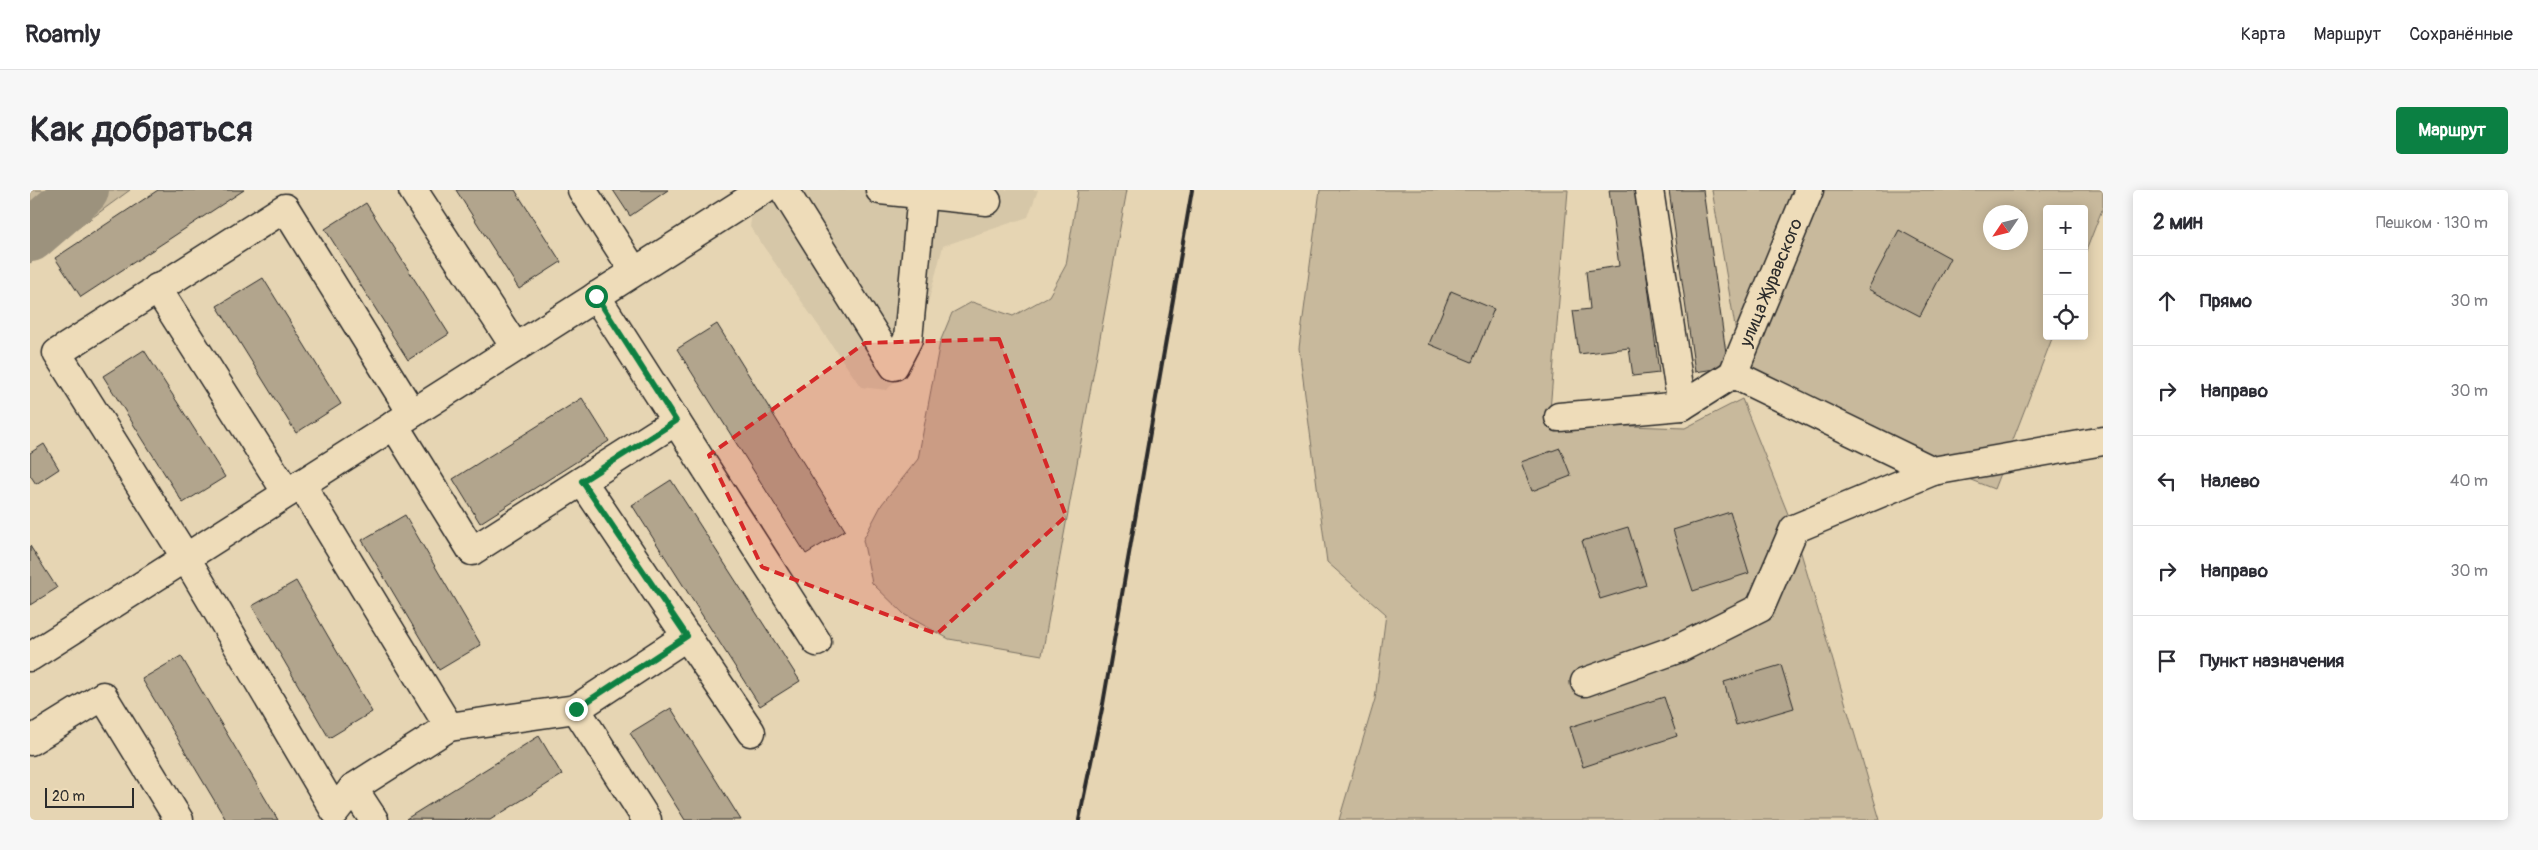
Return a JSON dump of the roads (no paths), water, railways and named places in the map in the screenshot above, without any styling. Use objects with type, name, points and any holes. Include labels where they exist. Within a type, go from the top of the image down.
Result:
[{"type":"street","points":[[414,190],[516,347]]},
{"type":"street","points":[[582,190],[634,271]]},
{"type":"street","points":[[30,657],[762,190]]},
{"type":"street","points":[[784,190],[894,366],[908,339],[922,194]]},
{"type":"street","points":[[880,190],[987,200]]},
{"type":"street","points":[[1649,190],[1682,406]]},
{"type":"street","name":"улица Журавского","points":[[1733,374],[1808,190]]},
{"type":"street","points":[[676,421],[472,551],[288,199],[57,353],[186,558],[335,811],[353,788],[449,727],[576,709],[687,636]]},
{"type":"street","points":[[157,288],[294,489],[449,727]]},
{"type":"street","points":[[596,296],[817,642]]},
{"type":"street","points":[[1558,417],[1682,406],[1733,374],[1933,472]]},
{"type":"street","points":[[1585,682],[1680,648],[1760,608],[1794,529],[1933,472],[2103,441]]},
{"type":"street","points":[[582,481],[751,732]]},
{"type":"street","points":[[30,741],[103,696],[179,820]]},
{"type":"street","points":[[576,709],[647,820]]},
{"type":"street","points":[[353,788],[374,820]]},
{"type":"waterway","points":[[30,236],[83,190]]},
{"type":"railway","points":[[1079,820],[1103,704],[1192,190]]}]
